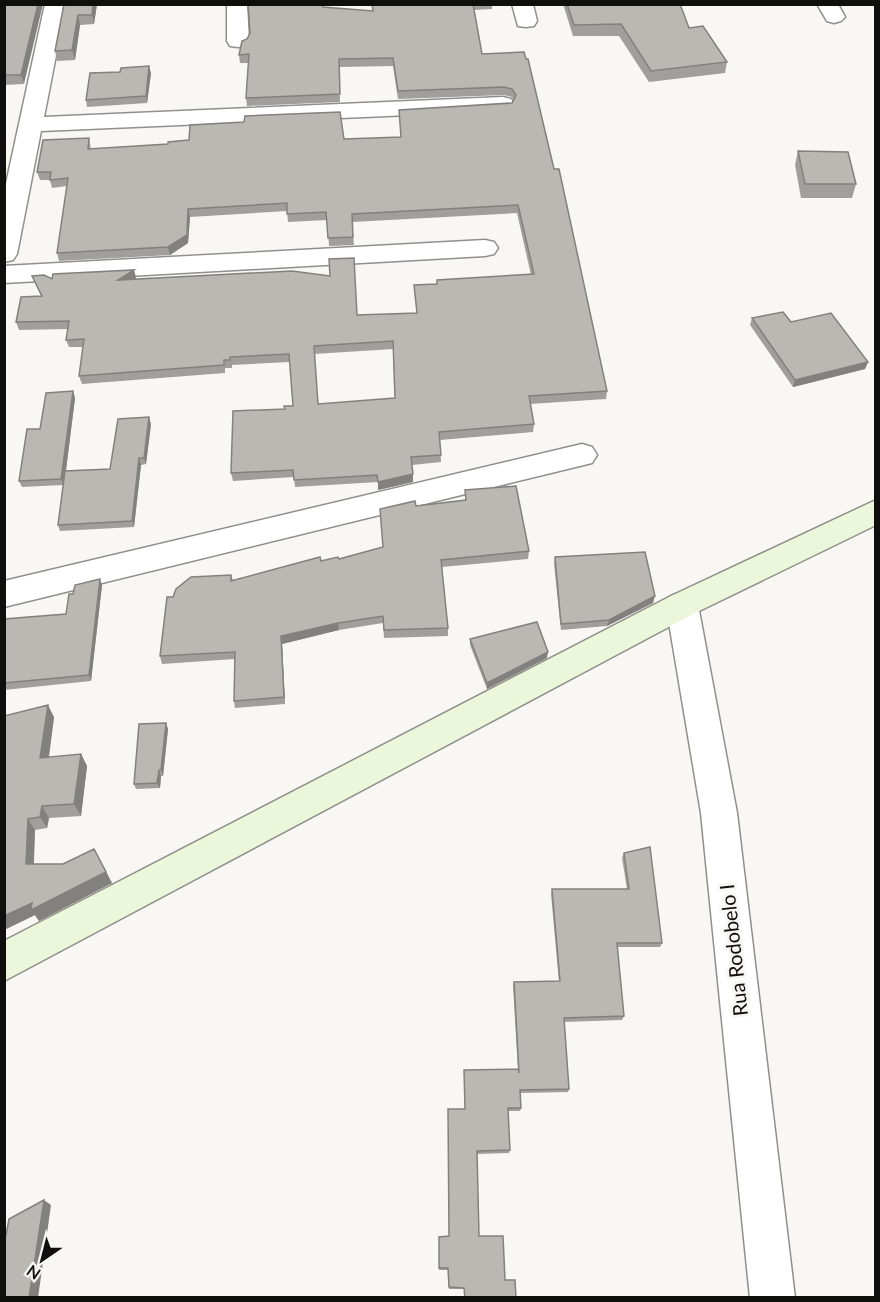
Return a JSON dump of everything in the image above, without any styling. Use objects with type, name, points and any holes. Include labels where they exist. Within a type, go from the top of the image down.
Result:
[{"type":"street","points":[[4,254],[56,4]]},
{"type":"street","points":[[237,4],[238,41]]},
{"type":"street","points":[[32,124],[503,104]]},
{"type":"street","points":[[4,275],[485,248]]},
{"type":"street","points":[[4,594],[582,454]]},
{"type":"street","points":[[4,962],[682,605],[876,511]]},
{"type":"street","name":"Rua Rodobelo I","points":[[682,605],[719,813],[772,1298]]},
{"type":"building","points":[[4,4],[38,4],[21,75],[4,75]]},
{"type":"building","points":[[64,4],[93,4],[92,15],[78,15],[72,50],[55,51]]},
{"type":"building","points":[[248,4],[323,4],[323,7],[373,11],[372,4],[473,4],[482,54],[524,52],[528,59],[554,169],[559,169],[607,391],[529,396],[534,424],[439,432],[441,455],[411,457],[413,474],[378,482],[377,475],[294,480],[293,470],[231,473],[233,411],[285,409],[284,406],[293,406],[289,354],[230,357],[230,360],[224,360],[224,365],[79,376],[84,339],[66,340],[69,321],[16,322],[21,297],[42,296],[32,276],[44,275],[52,279],[53,274],[134,270],[118,280],[292,271],[330,276],[329,259],[354,258],[357,315],[417,313],[414,285],[437,284],[437,280],[534,274],[518,205],[352,214],[353,237],[328,238],[326,212],[287,214],[287,203],[188,209],[187,235],[168,247],[57,253],[68,178],[50,180],[51,172],[37,172],[43,140],[89,138],[88,149],[168,144],[168,142],[189,140],[190,125],[244,122],[245,116],[340,112],[344,139],[401,137],[399,110],[512,103],[516,95],[512,89],[504,87],[398,91],[393,58],[339,59],[340,94],[246,98],[249,54],[239,55],[242,41],[247,39],[250,33]],"holes":[[[393,341],[395,398],[318,404],[314,346]]]},
{"type":"building","points":[[567,4],[680,4],[689,28],[703,26],[727,62],[651,71],[621,24],[574,25]]},
{"type":"building","points":[[149,66],[146,96],[86,100],[90,73],[120,72],[121,68]]},
{"type":"building","points":[[798,151],[848,152],[856,184],[805,184]]},
{"type":"building","points":[[783,312],[791,322],[831,313],[868,362],[795,380],[752,318]]},
{"type":"building","points":[[73,391],[61,479],[19,481],[27,429],[40,429],[46,393]]},
{"type":"building","points":[[149,417],[144,458],[139,458],[132,521],[58,525],[65,471],[110,469],[118,419]]},
{"type":"building","points":[[516,486],[529,551],[441,560],[448,628],[384,630],[383,616],[281,636],[284,697],[234,701],[235,652],[160,656],[167,597],[173,597],[176,589],[191,577],[231,575],[231,581],[320,557],[321,561],[338,557],[339,559],[383,547],[380,509],[415,501],[416,506],[466,500],[465,490]]},
{"type":"building","points":[[645,552],[655,596],[609,620],[561,624],[555,557]]},
{"type":"building","points":[[100,579],[89,675],[4,683],[4,619],[66,614],[69,594],[73,594],[75,585]]},
{"type":"building","points":[[537,622],[548,652],[487,683],[470,639]]},
{"type":"building","points":[[48,705],[40,758],[81,754],[74,804],[42,806],[40,817],[28,819],[26,864],[63,864],[94,849],[106,872],[31,910],[32,903],[4,916],[4,716]]},
{"type":"building","points":[[166,723],[161,770],[159,770],[157,783],[134,784],[139,724]]},
{"type":"building","points":[[650,847],[662,943],[617,943],[624,1016],[564,1018],[569,1089],[520,1090],[521,1108],[508,1108],[510,1150],[477,1151],[479,1236],[503,1236],[505,1280],[515,1280],[516,1298],[465,1298],[464,1288],[449,1287],[448,1268],[439,1268],[439,1237],[449,1236],[448,1109],[465,1109],[464,1070],[518,1069],[519,1073],[514,982],[560,981],[552,889],[629,889],[624,853]]},
{"type":"building","points":[[44,1200],[29,1298],[4,1298],[4,1235],[6,1235],[9,1219]]}]
